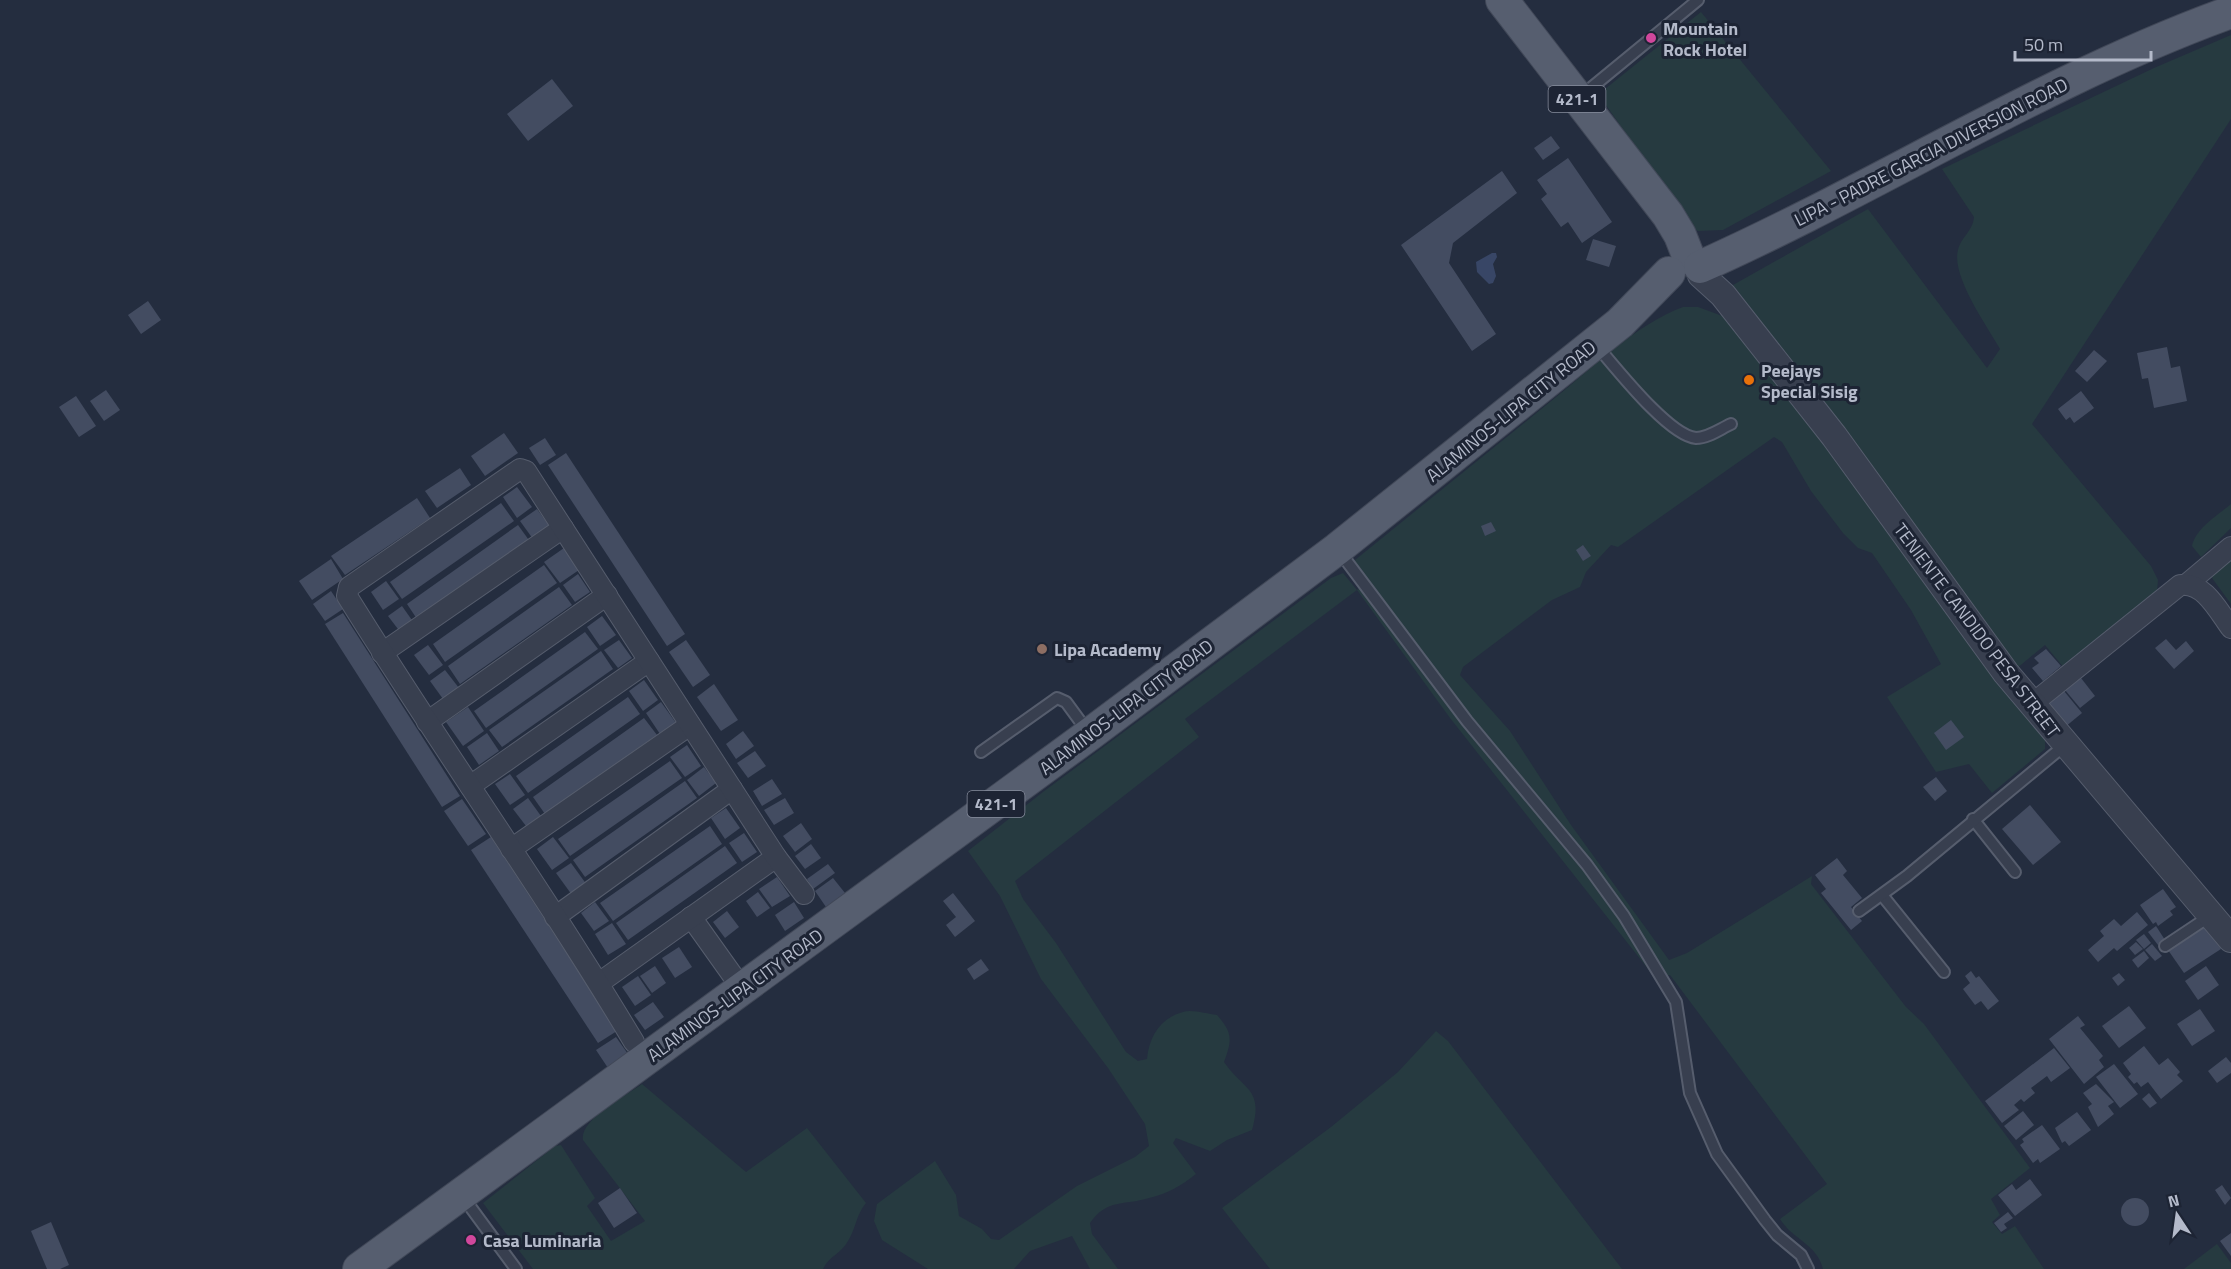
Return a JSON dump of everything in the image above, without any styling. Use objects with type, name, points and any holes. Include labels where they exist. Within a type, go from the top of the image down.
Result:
[{"type":"main road","name":"421-1","points":[[1502,0],[1674,224],[1686,274]]},
{"type":"main road","name":"LIPA - PADRE GARCIA DIVERSION ROAD","points":[[1686,274],[1798,220],[2068,81],[2133,51],[2231,12]]},
{"type":"main road","name":"ALAMINOS-LIPA CITY ROAD","points":[[359,1269],[743,990],[1337,549],[1620,323],[1686,274]]},
{"type":"street","name":"TENIENTE CANDIDO PESA STREET","points":[[1686,274],[1709,300],[1736,312],[1834,436],[1921,560],[2032,704],[2231,939]]},
{"type":"street","points":[[634,1042],[599,983],[382,653],[347,596],[349,587],[520,469],[526,471],[776,857],[804,894]]},
{"type":"street","points":[[382,653],[563,528]]},
{"type":"street","points":[[2032,704],[2174,588],[2187,584],[2231,547]]},
{"type":"street","points":[[2187,584],[2204,593],[2231,628]]},
{"type":"street","points":[[427,722],[607,595]]},
{"type":"street","points":[[470,786],[649,662]]},
{"type":"street","points":[[511,849],[690,725]]},
{"type":"street","points":[[555,917],[732,789]]},
{"type":"street","points":[[599,983],[776,857]]},
{"type":"street","points":[[691,917],[743,990]]},
{"type":"lane","points":[[1578,99],[1698,0]]},
{"type":"lane","points":[[1595,344],[1636,391],[1678,432],[1697,438],[1731,424]]},
{"type":"lane","points":[[1337,549],[1467,721],[1587,865],[1624,916],[1676,1002],[1689,1094],[1717,1154],[1765,1220],[1801,1255],[1808,1269]]},
{"type":"lane","points":[[981,752],[1057,698],[1066,702],[1090,734]]},
{"type":"lane","points":[[1859,911],[1882,895],[2065,745]]},
{"type":"lane","points":[[1973,819],[2015,872]]},
{"type":"lane","points":[[1882,895],[1944,972]]},
{"type":"lane","points":[[2165,946],[2210,915]]},
{"type":"lane","points":[[461,1194],[516,1269]]},
{"type":"shaded area","points":[[1701,12],[1831,171],[1723,230],[1698,231],[1691,226],[1601,98],[1605,89]]},
{"type":"shaded area","points":[[2231,35],[2231,119],[2032,424],[2151,566],[2158,580],[2157,592],[2065,669],[2045,645],[2016,669],[1867,460],[1733,285],[1868,209],[1987,368],[2000,349],[1965,287],[1957,261],[1958,250],[1972,226],[1974,217],[1942,169],[2154,68]]},
{"type":"shaded area","points":[[1683,307],[1698,307],[1725,317],[1789,398],[2018,707],[2045,738],[2045,749],[1992,793],[1969,764],[1936,772],[1887,697],[1941,664],[1911,610],[1872,553],[1858,548],[1843,533],[1811,491],[1782,442],[1774,437],[1618,547],[1611,545],[1586,572],[1580,587],[1552,600],[1463,667],[1460,675],[1510,731],[1571,825],[1669,960],[1687,953],[1812,876],[1811,884],[1906,1007],[1924,1024],[2030,1168],[1991,1199],[2000,1215],[1992,1222],[2002,1234],[2015,1226],[2044,1269],[1823,1269],[1820,1260],[1810,1247],[1791,1232],[1780,1219],[1827,1184],[1670,975],[1656,979],[1450,718],[1357,590],[1368,580],[1356,565],[1355,560],[1613,349],[1648,325]]},
{"type":"shaded area","points":[[2231,504],[2231,528],[2201,557],[2192,546],[2194,540],[2208,523]]},
{"type":"shaded area","points":[[2231,554],[2231,604],[2212,578],[2214,571]]},
{"type":"shaded area","points":[[1343,573],[1357,590],[1185,719],[1199,737],[1015,881],[1023,899],[1056,943],[1126,1052],[1138,1061],[1147,1059],[1153,1036],[1168,1019],[1187,1011],[1217,1015],[1230,1037],[1224,1062],[1254,1098],[1256,1106],[1252,1130],[1227,1140],[1210,1151],[1176,1138],[1173,1143],[1196,1174],[1168,1192],[1116,1204],[1097,1215],[1090,1223],[1092,1234],[1118,1269],[1090,1269],[1072,1236],[1030,1251],[1014,1269],[928,1269],[882,1240],[874,1221],[877,1204],[935,1161],[956,1195],[959,1216],[982,1229],[991,1239],[999,1240],[1077,1186],[1135,1157],[1149,1146],[1145,1124],[1108,1068],[1041,979],[1000,896],[968,851],[1043,792],[1331,578]]},
{"type":"shaded area","points":[[1436,1031],[1448,1041],[1622,1269],[1270,1269],[1222,1208],[1331,1127],[1398,1072]]},
{"type":"shaded area","points":[[642,1084],[746,1172],[807,1128],[866,1203],[851,1236],[842,1249],[823,1269],[533,1269],[483,1203],[555,1146],[561,1145],[595,1198],[587,1206],[611,1241],[645,1221],[583,1140],[588,1124],[596,1116]]},
{"type":"shaded area","points":[[2217,1244],[2231,1263],[2231,1269],[2184,1269]]},
{"type":"water","points":[[1496,253],[1497,257],[1493,264],[1496,276],[1493,283],[1489,284],[1477,272],[1476,262]]},
{"type":"building","points":[[552,79],[573,106],[528,141],[507,114]]},
{"type":"building","points":[[1551,136],[1560,148],[1543,160],[1534,148]]},
{"type":"building","points":[[1568,158],[1612,222],[1582,243],[1568,222],[1561,227],[1541,199],[1547,194],[1537,180]]},
{"type":"building","points":[[1502,171],[1517,193],[1453,243],[1449,263],[1496,334],[1472,351],[1401,245]]},
{"type":"building","points":[[1593,239],[1616,246],[1609,267],[1586,260]]},
{"type":"building","points":[[148,301],[161,320],[141,334],[128,315]]},
{"type":"building","points":[[2167,347],[2171,368],[2180,366],[2187,401],[2154,408],[2148,378],[2142,379],[2137,353]]},
{"type":"building","points":[[2094,350],[2107,361],[2087,382],[2075,371]]},
{"type":"building","points":[[106,390],[120,410],[104,421],[90,401]]},
{"type":"building","points":[[2081,391],[2094,408],[2074,423],[2070,417],[2066,420],[2058,409]]},
{"type":"building","points":[[76,396],[96,426],[79,437],[59,407]]},
{"type":"building","points":[[504,433],[518,453],[485,476],[471,456]]},
{"type":"building","points":[[545,438],[556,455],[540,465],[529,448]]},
{"type":"building","points":[[566,453],[685,634],[667,646],[548,465]]},
{"type":"building","points":[[460,468],[471,485],[437,508],[425,491]]},
{"type":"building","points":[[517,487],[532,507],[517,518],[503,497]]},
{"type":"building","points":[[417,498],[430,518],[345,575],[331,556]]},
{"type":"building","points":[[501,503],[514,521],[402,599],[390,582]]},
{"type":"building","points":[[537,509],[550,527],[533,539],[520,521]]},
{"type":"building","points":[[1491,522],[1496,531],[1485,536],[1481,526]]},
{"type":"building","points":[[518,525],[531,543],[419,622],[407,604]]},
{"type":"building","points":[[1583,545],[1591,556],[1583,561],[1576,550]]},
{"type":"building","points":[[564,548],[579,570],[560,583],[544,562]]},
{"type":"building","points":[[331,559],[343,579],[312,600],[299,581]]},
{"type":"building","points":[[544,565],[557,583],[445,662],[433,644]]},
{"type":"building","points":[[578,574],[590,592],[575,602],[563,585]]},
{"type":"building","points":[[386,581],[399,599],[383,610],[371,592]]},
{"type":"building","points":[[559,587],[572,605],[460,684],[448,666]]},
{"type":"building","points":[[331,591],[343,609],[325,621],[313,604]]},
{"type":"building","points":[[402,606],[414,623],[401,633],[388,616]]},
{"type":"building","points":[[343,613],[460,796],[442,807],[325,624]]},
{"type":"building","points":[[602,616],[616,635],[600,646],[587,627]]},
{"type":"building","points":[[585,632],[598,649],[486,728],[474,711]]},
{"type":"building","points":[[2166,639],[2176,650],[2186,641],[2194,651],[2174,669],[2155,648]]},
{"type":"building","points":[[619,640],[632,658],[618,668],[604,650]]},
{"type":"building","points":[[686,640],[710,675],[693,687],[669,652]]},
{"type":"building","points":[[428,645],[443,665],[429,675],[414,655]]},
{"type":"building","points":[[2046,649],[2061,666],[2043,681],[2032,668],[2039,663],[2034,658]]},
{"type":"building","points":[[601,651],[613,669],[502,747],[489,730]]},
{"type":"building","points":[[445,670],[459,688],[443,699],[430,681]]},
{"type":"building","points":[[2081,678],[2095,696],[2080,708],[2065,690]]},
{"type":"building","points":[[644,680],[658,700],[643,711],[629,691]]},
{"type":"building","points":[[714,684],[738,720],[721,731],[697,697]]},
{"type":"building","points":[[2064,691],[2082,713],[2065,727],[2047,705]]},
{"type":"building","points":[[628,697],[640,714],[528,793],[516,776]]},
{"type":"building","points":[[661,702],[676,723],[660,734],[646,713]]},
{"type":"building","points":[[468,707],[484,731],[463,746],[446,722]]},
{"type":"building","points":[[644,718],[657,735],[545,814],[533,797]]},
{"type":"building","points":[[1951,720],[1964,737],[1946,750],[1934,733]]},
{"type":"building","points":[[743,731],[754,746],[736,759],[726,744]]},
{"type":"building","points":[[487,733],[499,751],[479,765],[467,747]]},
{"type":"building","points":[[687,745],[701,766],[685,777],[670,757]]},
{"type":"building","points":[[755,751],[766,766],[748,778],[737,763]]},
{"type":"building","points":[[670,761],[682,778],[570,856],[558,839]]},
{"type":"building","points":[[704,767],[716,783],[699,796],[687,780]]},
{"type":"building","points":[[510,774],[525,795],[510,805],[495,784]]},
{"type":"building","points":[[1936,777],[1947,791],[1935,801],[1923,787]]},
{"type":"building","points":[[772,779],[782,794],[762,806],[753,791]]},
{"type":"building","points":[[685,781],[697,798],[585,877],[573,860]]},
{"type":"building","points":[[528,798],[541,816],[526,826],[513,809]]},
{"type":"building","points":[[785,798],[794,813],[774,825],[764,810]]},
{"type":"building","points":[[462,799],[486,834],[468,846],[444,811]]},
{"type":"building","points":[[2030,805],[2061,842],[2033,865],[2002,829]]},
{"type":"building","points":[[726,808],[740,828],[725,839],[711,818]]},
{"type":"building","points":[[801,823],[812,839],[795,852],[783,836]]},
{"type":"building","points":[[710,826],[722,844],[613,921],[600,903]]},
{"type":"building","points":[[744,833],[757,852],[742,862],[729,843]]},
{"type":"building","points":[[491,837],[617,1031],[598,1043],[471,850]]},
{"type":"building","points":[[553,837],[569,858],[552,870],[537,849]]},
{"type":"building","points":[[811,844],[821,858],[805,869],[795,856]]},
{"type":"building","points":[[725,846],[737,863],[628,940],[616,923]]},
{"type":"building","points":[[1837,858],[1847,871],[1843,875],[1862,898],[1851,907],[1862,921],[1851,930],[1821,893],[1826,889],[1815,875]]},
{"type":"building","points":[[571,863],[587,885],[572,895],[556,873]]},
{"type":"building","points":[[828,864],[835,873],[813,889],[807,879]]},
{"type":"building","points":[[777,877],[790,896],[772,907],[759,889]]},
{"type":"building","points":[[833,878],[845,893],[826,907],[815,891]]},
{"type":"building","points":[[2163,889],[2176,907],[2170,911],[2173,915],[2158,926],[2156,922],[2153,924],[2140,905]]},
{"type":"building","points":[[758,892],[770,908],[757,917],[746,901]]},
{"type":"building","points":[[953,893],[975,921],[955,937],[946,925],[956,917],[943,901]]},
{"type":"building","points":[[595,902],[609,921],[594,931],[581,913]]},
{"type":"building","points":[[794,902],[804,918],[785,931],[775,915]]},
{"type":"building","points":[[727,911],[739,927],[725,938],[713,922]]},
{"type":"building","points":[[2137,912],[2148,925],[2117,951],[2114,948],[2098,962],[2088,950],[2104,936],[2100,931],[2114,919],[2121,926]]},
{"type":"building","points":[[612,923],[626,944],[608,955],[595,934]]},
{"type":"building","points":[[2207,924],[2221,949],[2184,973],[2168,950]]},
{"type":"building","points":[[2156,926],[2165,940],[2158,945],[2148,932]]},
{"type":"building","points":[[2144,934],[2151,943],[2144,949],[2136,940]]},
{"type":"building","points":[[2136,942],[2143,949],[2135,955],[2129,948]]},
{"type":"building","points":[[2152,944],[2162,956],[2155,961],[2145,950]]},
{"type":"building","points":[[679,947],[692,967],[675,978],[662,958]]},
{"type":"building","points":[[2144,951],[2149,958],[2138,968],[2132,960]]},
{"type":"building","points":[[981,959],[989,970],[974,980],[967,969]]},
{"type":"building","points":[[655,966],[666,983],[652,993],[640,976]]},
{"type":"building","points":[[2206,966],[2219,985],[2198,1000],[2185,981]]},
{"type":"building","points":[[1971,971],[1976,978],[1979,976],[1999,1001],[1988,1010],[1981,1001],[1975,1005],[1963,989],[1970,983],[1965,976]]},
{"type":"building","points":[[2119,973],[2125,980],[2118,986],[2112,978]]},
{"type":"building","points":[[638,976],[651,995],[635,1006],[622,987]]},
{"type":"building","points":[[653,1002],[664,1017],[645,1030],[634,1015]]},
{"type":"building","points":[[2129,1006],[2146,1028],[2119,1048],[2102,1026]]},
{"type":"building","points":[[2200,1009],[2215,1031],[2192,1046],[2177,1024]]},
{"type":"building","points":[[2078,1016],[2085,1025],[2080,1028],[2103,1056],[2099,1060],[2104,1067],[2084,1084],[2049,1039]]},
{"type":"building","points":[[616,1037],[628,1054],[608,1068],[596,1050]]},
{"type":"building","points":[[2144,1046],[2159,1065],[2168,1058],[2180,1072],[2177,1075],[2183,1081],[2161,1099],[2148,1082],[2141,1087],[2137,1082],[2134,1084],[2128,1077],[2131,1074],[2123,1063]]},
{"type":"building","points":[[2054,1048],[2070,1068],[2051,1082],[2047,1076],[2031,1088],[2035,1093],[2024,1102],[2021,1099],[2014,1105],[2019,1110],[2002,1123],[1985,1101]]},
{"type":"building","points":[[2226,1057],[2231,1063],[2231,1073],[2217,1083],[2208,1071]]},
{"type":"building","points":[[2114,1064],[2138,1094],[2120,1108],[2096,1077]]},
{"type":"building","points":[[2096,1084],[2114,1102],[2108,1106],[2114,1114],[2098,1127],[2088,1107],[2092,1104],[2083,1093]]},
{"type":"building","points":[[2149,1093],[2157,1103],[2150,1108],[2142,1099]]},
{"type":"building","points":[[2023,1111],[2034,1125],[2016,1140],[2004,1126]]},
{"type":"building","points":[[2077,1112],[2091,1130],[2069,1146],[2065,1141],[2062,1143],[2055,1128]]},
{"type":"building","points":[[2042,1125],[2060,1149],[2040,1163],[2038,1159],[2033,1163],[2020,1145],[2024,1142],[2022,1139]]},
{"type":"building","points":[[2030,1179],[2042,1195],[2015,1216],[1998,1195],[2012,1184],[2016,1190]]},
{"type":"building","points":[[2222,1185],[2231,1198],[2225,1205],[2215,1190]]},
{"type":"building","points":[[620,1188],[637,1213],[614,1228],[598,1203]]},
{"type":"building","points":[[2135,1198],[2145,1202],[2149,1212],[2145,1222],[2135,1226],[2125,1222],[2121,1212],[2125,1202]]},
{"type":"building","points":[[2008,1212],[2013,1218],[2004,1224],[2007,1228],[2001,1232],[1994,1223]]},
{"type":"building","points":[[51,1222],[69,1265],[60,1269],[47,1269],[31,1231]]},
{"type":"building","points":[[2231,1233],[2231,1256],[2220,1241]]},
{"type":"place","name":"Mountain Rock Hotel","points":[[1651,38]]},
{"type":"place","name":"Peejays Special Sisig","points":[[1749,380]]},
{"type":"place","name":"Lipa Academy","points":[[1042,649]]},
{"type":"place","name":"Casa Luminaria","points":[[471,1240]]}]
